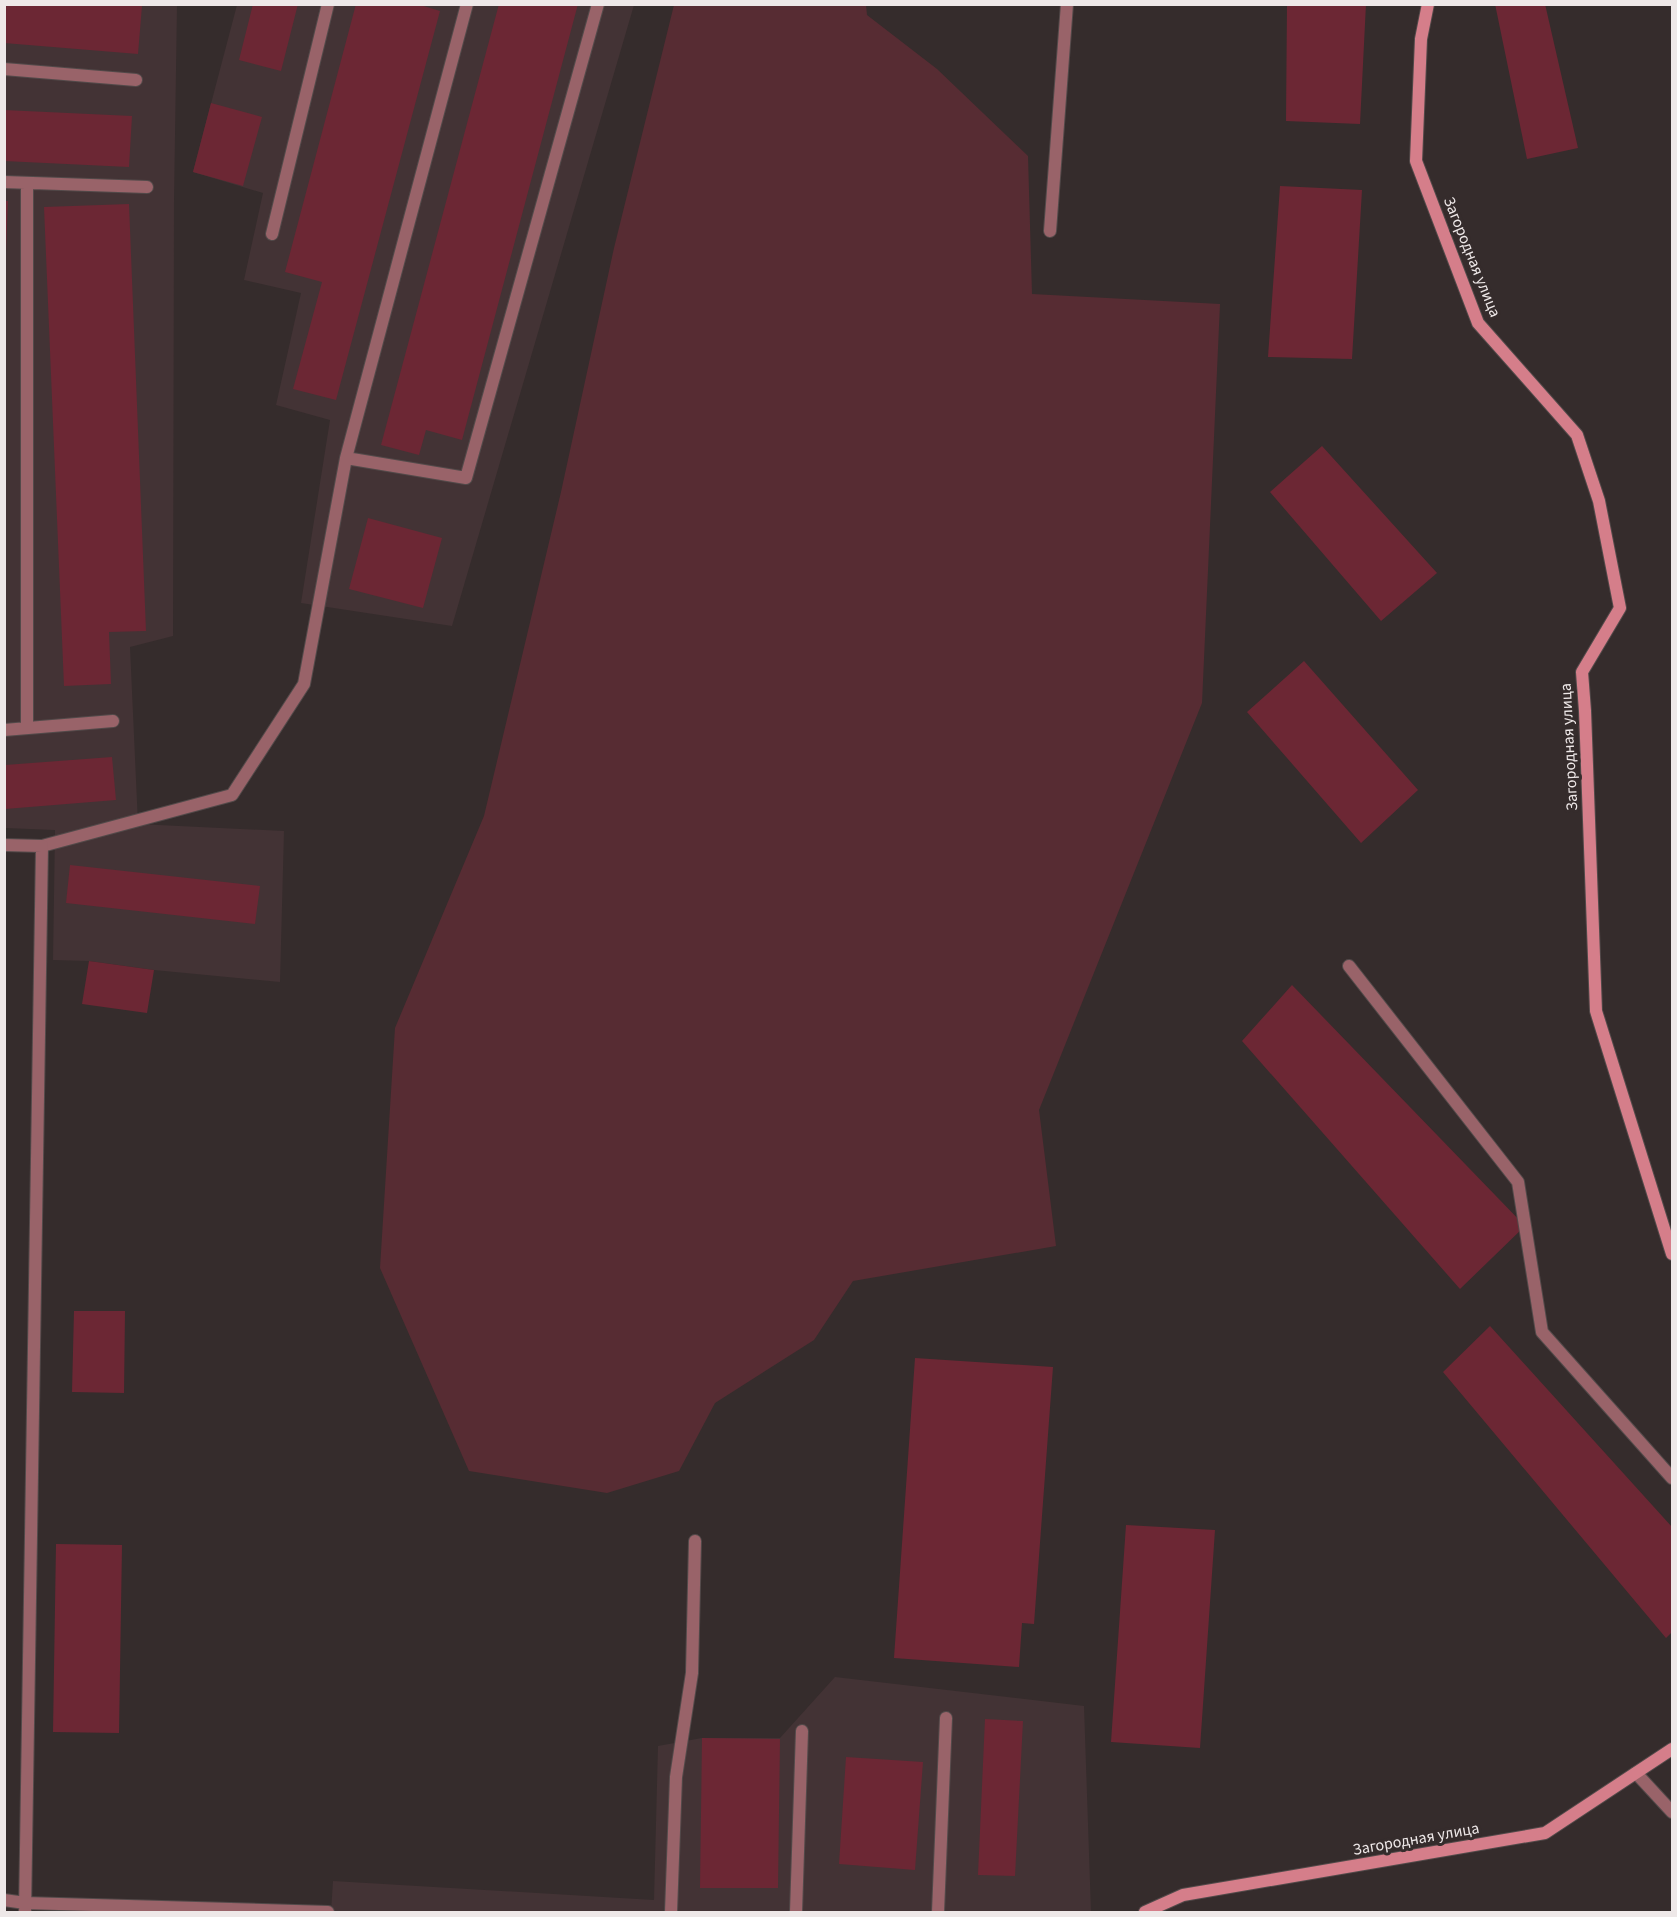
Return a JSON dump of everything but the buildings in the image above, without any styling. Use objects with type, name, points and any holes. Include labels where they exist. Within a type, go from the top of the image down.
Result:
[{"type":"street","points":[[272,234],[328,4]]},
{"type":"street","points":[[4,844],[42,846],[232,795],[304,684],[345,458],[467,4]]},
{"type":"street","points":[[345,458],[466,478],[598,4]]},
{"type":"street","points":[[1050,231],[1067,4]]},
{"type":"street","name":"Загородная улица","points":[[1428,4],[1421,39],[1416,161],[1478,323],[1577,435],[1599,501],[1618,597],[1620,608],[1582,672],[1596,1011],[1672,1254]]},
{"type":"street","points":[[4,69],[136,80]]},
{"type":"street","points":[[4,182],[147,187]]},
{"type":"street","points":[[27,183],[27,728]]},
{"type":"street","points":[[4,730],[113,721]]},
{"type":"street","points":[[25,1908],[42,846]]},
{"type":"street","points":[[1349,966],[1518,1182],[1542,1332],[1672,1478]]},
{"type":"street","points":[[671,1912],[676,1777],[692,1673],[695,1541]]},
{"type":"street","points":[[938,1912],[946,1718]]},
{"type":"street","points":[[796,1912],[802,1731]]},
{"type":"street","name":"Загородная улица","points":[[1145,1912],[1183,1895],[1545,1833],[1672,1749]]},
{"type":"street","points":[[1636,1773],[1672,1812]]},
{"type":"street","points":[[4,1900],[25,1908],[328,1912]]},
{"type":"shaded area","points":[[5,5],[177,5],[173,636],[130,647],[138,824],[284,831],[280,982],[154,970],[89,961],[53,960],[55,830],[5,828]]},
{"type":"shaded area","points":[[237,5],[634,5],[452,626],[301,603],[330,420],[276,405],[301,293],[244,280],[263,193],[193,172]]},
{"type":"shaded area","points":[[674,5],[866,5],[867,15],[937,69],[1028,156],[1032,294],[1220,304],[1202,703],[1039,1110],[1056,1246],[853,1281],[814,1340],[715,1403],[679,1471],[607,1493],[469,1471],[380,1268],[395,1028],[484,816],[561,492],[614,248]]},
{"type":"shaded area","points":[[835,1677],[1084,1706],[1091,1912],[331,1912],[333,1881],[654,1900],[658,1746],[702,1738],[780,1738]]}]
